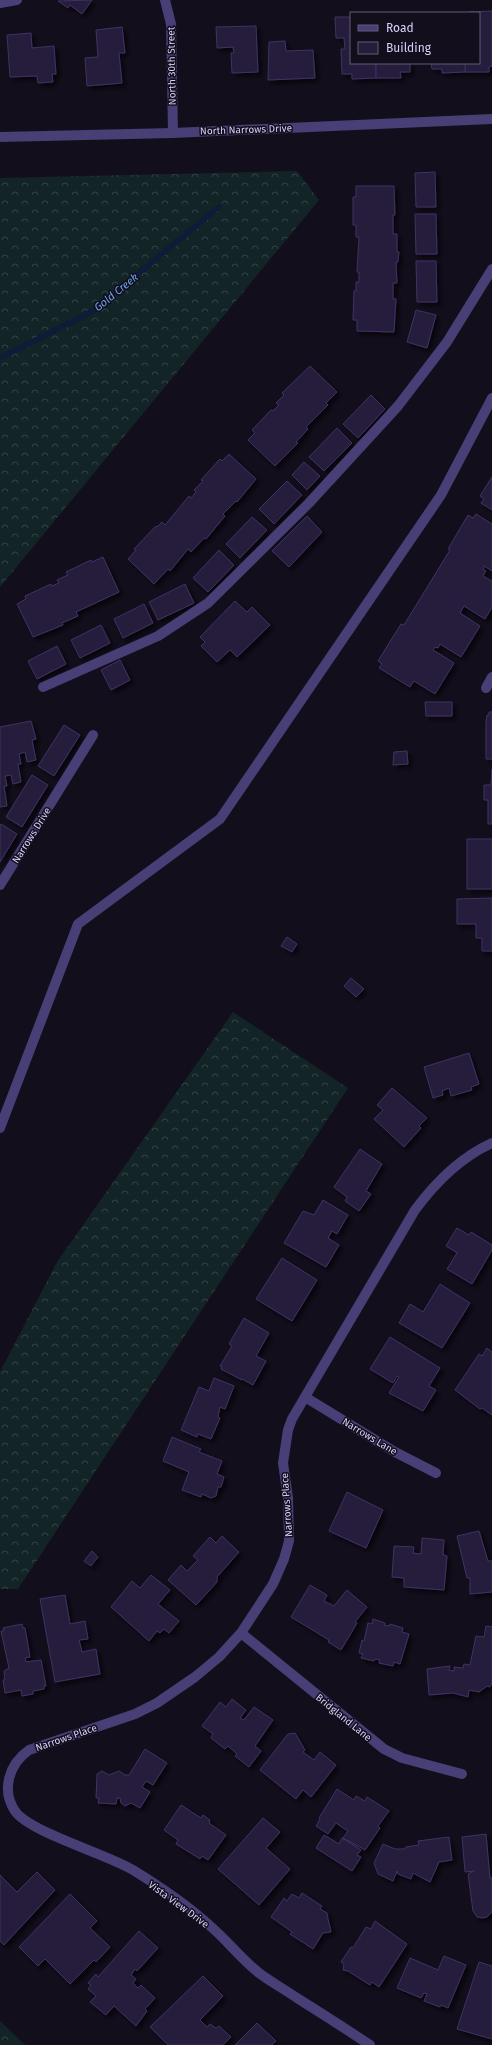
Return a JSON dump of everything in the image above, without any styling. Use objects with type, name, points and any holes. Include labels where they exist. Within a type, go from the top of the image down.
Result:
[{"type":"street","points":[[0,2],[17,0]]},
{"type":"street","name":"North 30th Street","points":[[165,0],[171,24],[173,132]]},
{"type":"street","name":"North Narrows Drive","points":[[0,137],[173,132],[492,119]]},
{"type":"street","points":[[43,687],[158,636],[208,603],[309,502],[398,406],[447,342],[492,269]]},
{"type":"street","points":[[0,1128],[78,924],[220,819],[441,495],[492,398]]},
{"type":"street","points":[[486,688],[492,677]]},
{"type":"street","name":"Narrows Drive","points":[[0,885],[93,735]]},
{"type":"street","name":"Narrows Place","points":[[8,1788],[11,1770],[16,1761],[28,1750],[134,1714],[158,1703],[196,1678],[219,1658],[241,1633],[273,1584],[284,1559],[289,1541],[288,1498],[283,1463],[288,1430],[292,1419],[427,1192],[472,1154],[492,1143]]},
{"type":"street","name":"Narrows Lane","points":[[305,1397],[395,1452],[436,1473]]},
{"type":"street","name":"Bridgland Lane","points":[[241,1633],[384,1749],[402,1758],[462,1774]]},
{"type":"street","name":"Vista View Drive","points":[[8,1788],[10,1800],[16,1812],[28,1823],[114,1860],[132,1870],[189,1908],[210,1925],[239,1956],[260,1974],[370,2045]]},
{"type":"green space","points":[[297,171],[319,200],[0,587],[0,178]]},
{"type":"green space","points":[[233,1012],[348,1088],[18,1589],[0,1589],[0,1372],[57,1262]]},
{"type":"green space","points":[[0,2021],[23,2043],[26,2045],[0,2045]]},
{"type":"building","points":[[92,0],[82,14],[70,5],[68,8],[58,1]]},
{"type":"building","points":[[492,11],[492,66],[489,67],[489,72],[465,72],[465,64],[480,64],[480,12],[469,12]]},
{"type":"building","points":[[335,17],[350,17],[350,64],[376,64],[376,78],[352,79],[352,74],[342,74],[341,49],[345,49],[344,38],[336,38]]},
{"type":"building","points":[[256,26],[258,72],[232,73],[231,53],[234,53],[233,47],[217,48],[216,27]]},
{"type":"building","points":[[122,27],[125,53],[119,53],[122,83],[87,86],[85,58],[98,57],[96,30]]},
{"type":"building","points":[[31,33],[32,48],[54,46],[56,74],[52,74],[53,82],[38,83],[37,76],[10,77],[7,35]]},
{"type":"building","points":[[285,41],[286,51],[313,50],[315,78],[268,80],[269,42]]},
{"type":"building","points":[[376,64],[410,64],[410,72],[400,72],[401,78],[376,78]]},
{"type":"building","points":[[431,64],[465,64],[465,72],[442,73],[442,69],[432,69]]},
{"type":"building","points":[[435,172],[436,207],[416,207],[415,173]]},
{"type":"building","points":[[356,186],[394,186],[395,215],[393,215],[393,234],[397,234],[397,252],[399,252],[398,262],[396,262],[397,283],[393,283],[393,299],[396,299],[394,332],[357,331],[357,320],[353,320],[354,291],[356,291],[356,282],[359,282],[359,272],[357,272],[359,237],[356,237],[356,225],[353,225],[353,197],[356,197]]},
{"type":"building","points":[[415,214],[436,214],[437,254],[416,254]]},
{"type":"building","points":[[416,261],[436,261],[437,302],[417,302]]},
{"type":"building","points":[[416,310],[436,315],[427,348],[407,342]]},
{"type":"building","points":[[310,366],[337,392],[326,403],[328,405],[306,427],[308,429],[296,442],[298,443],[275,466],[248,440],[255,433],[252,430],[271,410],[273,411],[279,405],[276,403],[284,395],[282,393]]},
{"type":"building","points":[[371,395],[385,409],[358,438],[343,424]]},
{"type":"building","points":[[337,428],[352,443],[324,471],[309,457]]},
{"type":"building","points":[[229,454],[256,479],[237,502],[236,501],[223,514],[225,516],[206,539],[204,538],[191,552],[188,549],[170,571],[168,569],[154,584],[128,559],[136,550],[134,549],[156,526],[157,527],[162,522],[165,525],[189,496],[191,498],[196,492],[194,490],[203,481],[201,480],[220,459],[222,461]]},
{"type":"building","points":[[304,462],[320,476],[307,490],[292,475]]},
{"type":"building","points":[[492,477],[492,510],[481,503],[484,499],[480,496]]},
{"type":"building","points":[[287,481],[302,495],[274,524],[259,509]]},
{"type":"building","points":[[476,514],[492,524],[492,571],[484,566],[483,569],[486,571],[483,576],[492,581],[492,607],[485,619],[464,606],[460,613],[480,626],[461,657],[440,644],[438,648],[435,647],[433,650],[454,663],[435,694],[414,681],[410,687],[379,668],[382,664],[378,661],[401,624],[404,625],[450,550],[448,549],[468,515],[473,518]]},
{"type":"building","points":[[307,516],[322,532],[289,567],[272,551]]},
{"type":"building","points":[[252,517],[267,530],[240,558],[226,544]]},
{"type":"building","points":[[219,550],[234,565],[208,592],[193,578]]},
{"type":"building","points":[[103,557],[119,592],[76,612],[78,616],[62,623],[63,625],[33,637],[17,604],[26,599],[25,596],[51,584],[52,586],[59,583],[57,580],[68,575],[66,572],[91,560],[92,562]]},
{"type":"building","points":[[185,584],[194,603],[158,620],[149,602]]},
{"type":"building","points":[[235,601],[247,612],[252,607],[270,625],[237,657],[230,650],[217,662],[201,646],[205,642],[200,637]]},
{"type":"building","points":[[144,604],[153,623],[123,638],[114,619]]},
{"type":"building","points":[[101,625],[110,643],[80,658],[71,640]]},
{"type":"building","points":[[57,646],[66,664],[37,679],[28,661]]},
{"type":"building","points":[[120,660],[130,680],[111,690],[101,670]]},
{"type":"building","points":[[425,702],[452,702],[452,716],[426,716]]},
{"type":"building","points":[[489,712],[492,712],[492,759],[486,759],[486,722]]},
{"type":"building","points":[[31,721],[36,739],[32,740],[36,760],[27,762],[25,752],[19,754],[21,764],[18,764],[21,782],[13,784],[11,775],[5,776],[7,786],[4,786],[7,806],[0,807],[0,727]]},
{"type":"building","points":[[64,725],[80,735],[54,776],[38,766]]},
{"type":"building","points":[[407,751],[408,764],[393,765],[394,752]]},
{"type":"building","points":[[492,769],[492,824],[488,824],[488,800],[484,800],[484,785],[491,785]]},
{"type":"building","points":[[32,775],[48,785],[22,827],[6,817]]},
{"type":"building","points":[[1,824],[17,834],[0,862],[0,826]]},
{"type":"building","points":[[467,839],[492,839],[492,889],[467,889]]},
{"type":"building","points":[[492,898],[492,951],[482,951],[482,938],[476,938],[476,924],[457,924],[457,899]]},
{"type":"building","points":[[287,937],[297,944],[292,952],[281,946]]},
{"type":"building","points":[[351,978],[364,989],[356,997],[344,986]]},
{"type":"building","points":[[469,1053],[479,1084],[471,1087],[472,1090],[451,1096],[449,1088],[442,1091],[443,1095],[433,1098],[424,1067]]},
{"type":"building","points":[[392,1088],[427,1118],[419,1126],[421,1128],[404,1147],[374,1119],[383,1110],[377,1105]]},
{"type":"building","points":[[360,1149],[382,1164],[366,1191],[371,1194],[359,1211],[345,1201],[347,1197],[334,1187]]},
{"type":"building","points":[[323,1200],[348,1215],[337,1234],[332,1231],[328,1238],[339,1245],[326,1267],[284,1243],[303,1211],[314,1215]]},
{"type":"building","points":[[457,1228],[469,1235],[471,1232],[492,1245],[492,1250],[472,1284],[447,1269],[457,1253],[446,1246]]},
{"type":"building","points":[[282,1258],[317,1280],[292,1321],[256,1299]]},
{"type":"building","points":[[440,1284],[470,1303],[442,1348],[399,1323],[410,1304],[423,1312]]},
{"type":"building","points":[[244,1318],[269,1333],[256,1356],[266,1361],[253,1385],[221,1369],[222,1367],[220,1366],[232,1346],[229,1344]]},
{"type":"building","points":[[390,1337],[440,1368],[429,1386],[436,1390],[423,1411],[389,1393],[399,1377],[397,1376],[393,1383],[370,1369]]},
{"type":"building","points":[[487,1348],[492,1352],[492,1415],[482,1408],[480,1409],[455,1390],[479,1354],[482,1356]]},
{"type":"building","points":[[214,1378],[234,1386],[225,1409],[220,1407],[218,1417],[220,1418],[211,1439],[198,1434],[197,1437],[181,1430],[199,1387],[209,1391]]},
{"type":"building","points":[[172,1437],[201,1449],[199,1452],[222,1461],[217,1474],[224,1477],[221,1487],[218,1487],[216,1496],[211,1498],[202,1494],[201,1497],[182,1490],[189,1472],[163,1461]]},
{"type":"building","points":[[347,1492],[383,1510],[366,1548],[329,1531]]},
{"type":"building","points":[[479,1531],[488,1561],[492,1561],[492,1592],[470,1594],[470,1578],[467,1578],[457,1536]]},
{"type":"building","points":[[222,1536],[239,1552],[217,1577],[217,1582],[196,1605],[168,1580],[181,1565],[187,1571],[198,1560],[193,1556],[210,1537],[216,1543]]},
{"type":"building","points":[[422,1538],[444,1540],[443,1555],[447,1556],[444,1590],[404,1587],[404,1578],[392,1577],[394,1546],[414,1547],[413,1553],[421,1554]]},
{"type":"building","points":[[92,1551],[98,1557],[91,1566],[84,1561]]},
{"type":"building","points":[[151,1575],[170,1590],[158,1604],[179,1621],[169,1633],[164,1629],[160,1633],[157,1631],[149,1641],[111,1607],[132,1581],[140,1588]]},
{"type":"building","points":[[310,1585],[327,1595],[324,1601],[334,1606],[347,1590],[367,1607],[355,1622],[357,1623],[341,1650],[328,1642],[329,1640],[291,1617]]},
{"type":"building","points":[[65,1595],[70,1624],[85,1621],[88,1639],[79,1640],[82,1652],[96,1649],[100,1674],[55,1682],[40,1599]]},
{"type":"building","points":[[373,1619],[385,1623],[384,1625],[389,1626],[390,1624],[403,1628],[402,1632],[409,1634],[400,1664],[394,1662],[393,1666],[379,1663],[380,1660],[375,1659],[374,1661],[361,1658],[363,1654],[359,1653],[362,1640],[364,1641],[368,1623],[372,1624]]},
{"type":"building","points":[[22,1624],[23,1628],[25,1628],[30,1657],[25,1658],[26,1662],[41,1660],[46,1686],[44,1686],[44,1689],[33,1691],[33,1694],[22,1696],[21,1690],[5,1693],[3,1680],[5,1680],[4,1671],[9,1668],[1,1631],[4,1631],[3,1628]]},
{"type":"building","points":[[486,1626],[492,1627],[492,1683],[490,1687],[487,1686],[479,1692],[469,1690],[468,1697],[453,1693],[429,1695],[427,1669],[450,1666],[449,1670],[454,1671],[454,1667],[463,1668],[464,1664],[470,1665],[476,1636],[484,1637]]},
{"type":"building","points":[[232,1699],[246,1710],[240,1718],[244,1720],[254,1707],[273,1720],[255,1746],[261,1751],[249,1767],[235,1756],[237,1754],[228,1746],[225,1749],[211,1738],[213,1734],[202,1726],[220,1702],[226,1707]]},
{"type":"building","points":[[295,1733],[305,1750],[303,1752],[314,1760],[320,1752],[336,1765],[311,1797],[303,1790],[296,1799],[260,1770],[288,1734]]},
{"type":"building","points":[[145,1749],[167,1763],[153,1785],[146,1781],[142,1787],[150,1792],[140,1808],[131,1803],[125,1806],[121,1803],[120,1798],[117,1798],[116,1804],[98,1803],[99,1798],[96,1798],[97,1774],[102,1771],[109,1775],[119,1771],[125,1775],[129,1775]]},
{"type":"building","points":[[337,1789],[354,1800],[356,1796],[365,1801],[367,1797],[389,1811],[378,1826],[380,1828],[365,1850],[343,1838],[348,1831],[336,1823],[328,1834],[316,1826],[320,1819],[319,1818]]},
{"type":"building","points":[[181,1805],[201,1818],[203,1815],[210,1820],[209,1823],[226,1835],[208,1860],[202,1856],[200,1859],[176,1844],[178,1840],[164,1830]]},
{"type":"building","points":[[263,1818],[280,1832],[266,1848],[290,1869],[259,1905],[218,1869]]},
{"type":"building","points":[[486,1834],[490,1878],[492,1878],[492,1912],[487,1917],[482,1918],[477,1917],[473,1911],[468,1874],[474,1871],[465,1872],[462,1837]]},
{"type":"building","points":[[324,1835],[339,1844],[342,1838],[361,1850],[357,1855],[361,1857],[352,1871],[316,1848]]},
{"type":"building","points":[[449,1837],[452,1860],[439,1862],[430,1882],[413,1873],[411,1879],[398,1874],[397,1871],[393,1881],[378,1874],[374,1863],[383,1844],[395,1849],[405,1849],[406,1847],[419,1845],[418,1841]]},
{"type":"building","points":[[37,1872],[55,1890],[4,1945],[0,1941],[0,1875],[17,1892]]},
{"type":"building","points":[[302,1893],[322,1906],[320,1909],[327,1913],[331,1932],[323,1933],[313,1949],[290,1934],[292,1932],[271,1917],[284,1898],[287,1901],[292,1894],[299,1898]]},
{"type":"building","points":[[70,1894],[97,1921],[90,1928],[110,1947],[96,1962],[94,1960],[70,1984],[45,1959],[38,1966],[19,1947]]},
{"type":"building","points":[[375,1921],[407,1944],[379,1987],[372,1982],[370,1985],[348,1971],[343,1970],[344,1964],[341,1962],[351,1947],[353,1948],[366,1927],[371,1929]]},
{"type":"building","points":[[139,1931],[158,1948],[137,1971],[135,1969],[131,1975],[136,1979],[133,1983],[138,1988],[141,1985],[155,1998],[145,2009],[147,2011],[136,2026],[114,2006],[106,2015],[90,2002],[96,1996],[88,1989],[91,1985],[88,1983],[96,1974],[98,1977]]},
{"type":"building","points":[[444,1956],[466,1965],[448,2008],[441,2005],[440,2007],[424,2001],[427,1994],[424,1993],[421,1998],[397,1988],[410,1958],[438,1970]]},
{"type":"building","points":[[479,1962],[492,1966],[492,2039],[457,2029]]},
{"type":"building","points":[[203,1976],[223,1996],[200,2020],[207,2027],[210,2024],[216,2028],[219,2026],[231,2037],[223,2045],[168,2045],[150,2027]]},
{"type":"building","points":[[257,2023],[276,2041],[272,2045],[235,2045]]},
{"type":"waterway","name":"Gold Creek","points":[[0,358],[93,311],[219,207]]}]
